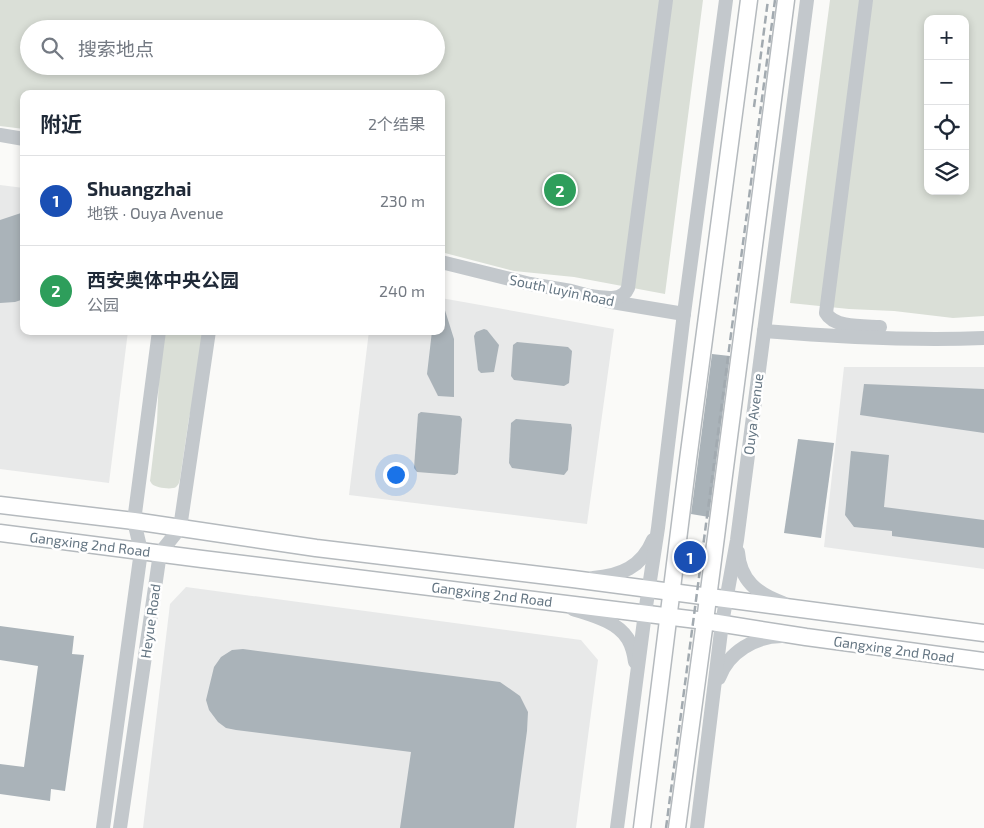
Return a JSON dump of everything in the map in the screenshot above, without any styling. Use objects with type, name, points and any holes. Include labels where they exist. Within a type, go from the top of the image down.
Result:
[{"type":"main road","points":[[642,828],[749,0]]},
{"type":"main road","name":"Ouya Avenue","points":[[678,823],[786,0]]},
{"type":"main road","name":"Gangxing 2nd Road","points":[[0,505],[134,521],[316,548],[573,579],[984,633]]},
{"type":"main road","name":"Gangxing 2nd Road","points":[[0,533],[705,620],[806,637],[984,661]]},
{"type":"main road","points":[[499,595],[546,595],[549,593],[552,587],[550,583],[543,578],[528,574]]},
{"type":"main road","points":[[876,646],[834,637],[825,632],[824,626],[828,622],[837,620],[888,621]]},
{"type":"street","points":[[589,296],[618,297],[626,292],[628,288],[666,0]]},
{"type":"street","points":[[618,828],[726,0]]},
{"type":"street","name":"Ouya Avenue","points":[[696,828],[722,623],[737,540],[806,0]]},
{"type":"street","points":[[866,0],[826,313],[831,320],[850,325],[938,332],[984,330]]},
{"type":"street","points":[[0,135],[20,138]]},
{"type":"street","points":[[0,142],[20,145]]},
{"type":"street","name":"South luyin Road","points":[[445,263],[684,318]]},
{"type":"street","name":"South luyin Road","points":[[445,270],[551,297],[596,306],[684,318]]},
{"type":"street","points":[[764,327],[880,327]]},
{"type":"street","points":[[764,327],[858,338],[984,338]]},
{"type":"street","name":"Heyue Road","points":[[102,828],[141,551],[134,521],[158,335]]},
{"type":"street","points":[[160,553],[180,528],[208,335]]},
{"type":"street","points":[[573,579],[614,575],[631,568],[644,555],[658,528]]},
{"type":"street","points":[[737,540],[738,560],[742,572],[757,590],[790,606],[810,611]]},
{"type":"street","name":"Heyue Road","points":[[120,828],[160,553]]},
{"type":"street","points":[[546,601],[604,620],[618,628],[628,638],[632,648],[636,684]]},
{"type":"street","points":[[713,698],[720,674],[736,652],[747,645],[774,636],[806,637]]},
{"type":"street","points":[[678,823],[704,768]]},
{"type":"shaded area","points":[[0,0],[703,0],[665,294],[574,277],[514,271],[445,253],[445,90],[20,90],[20,128],[0,126]]},
{"type":"shaded area","points":[[830,0],[984,0],[984,316],[953,318],[894,311],[790,303]]},
{"type":"shaded area","points":[[0,185],[20,188],[20,335],[128,335],[109,483],[0,469]]},
{"type":"shaded area","points":[[445,299],[614,329],[587,524],[349,495],[369,335],[445,335]]},
{"type":"shaded area","points":[[164,335],[203,335],[180,479],[174,488],[157,487],[150,481],[157,422],[159,375]]},
{"type":"shaded area","points":[[844,367],[984,367],[984,569],[824,547]]},
{"type":"shaded area","points":[[186,587],[581,640],[598,660],[576,828],[143,828],[170,604]]},
{"type":"building","points":[[20,213],[20,300],[15,302],[0,303],[0,220]]},
{"type":"building","points":[[445,310],[454,339],[454,397],[438,396],[427,374],[432,335],[445,335]]},
{"type":"building","points":[[484,329],[487,330],[499,345],[494,372],[481,373],[478,370],[474,336],[476,332]]},
{"type":"building","points":[[517,342],[568,347],[572,351],[569,383],[564,386],[514,380],[511,376],[513,345]]},
{"type":"building","points":[[712,354],[730,356],[709,517],[691,514]]},
{"type":"building","points":[[864,384],[984,389],[984,433],[860,415]]},
{"type":"building","points":[[421,412],[460,416],[462,419],[458,473],[455,475],[417,472],[414,468],[418,414]]},
{"type":"building","points":[[516,419],[571,424],[568,470],[564,475],[512,468],[509,463],[511,423]]},
{"type":"building","points":[[798,439],[834,443],[821,538],[784,533]]},
{"type":"building","points":[[851,451],[889,455],[884,507],[984,520],[984,548],[892,536],[892,531],[854,527],[845,515]]},
{"type":"building","points":[[0,626],[74,636],[72,654],[84,655],[65,791],[51,789],[50,801],[0,794],[0,764],[24,767],[38,666],[0,660]]},
{"type":"building","points":[[243,649],[500,682],[520,696],[528,712],[514,828],[400,828],[411,752],[226,728],[218,722],[209,710],[206,700],[214,667],[221,657],[232,650]]},
{"type":"railway","points":[[754,107],[768,0]]},
{"type":"railway","points":[[666,828],[775,0]]},
{"type":"place","name":"西安奥体中央公园","points":[[560,190]]},
{"type":"place","name":"Shuangzhai","points":[[690,557]]}]
